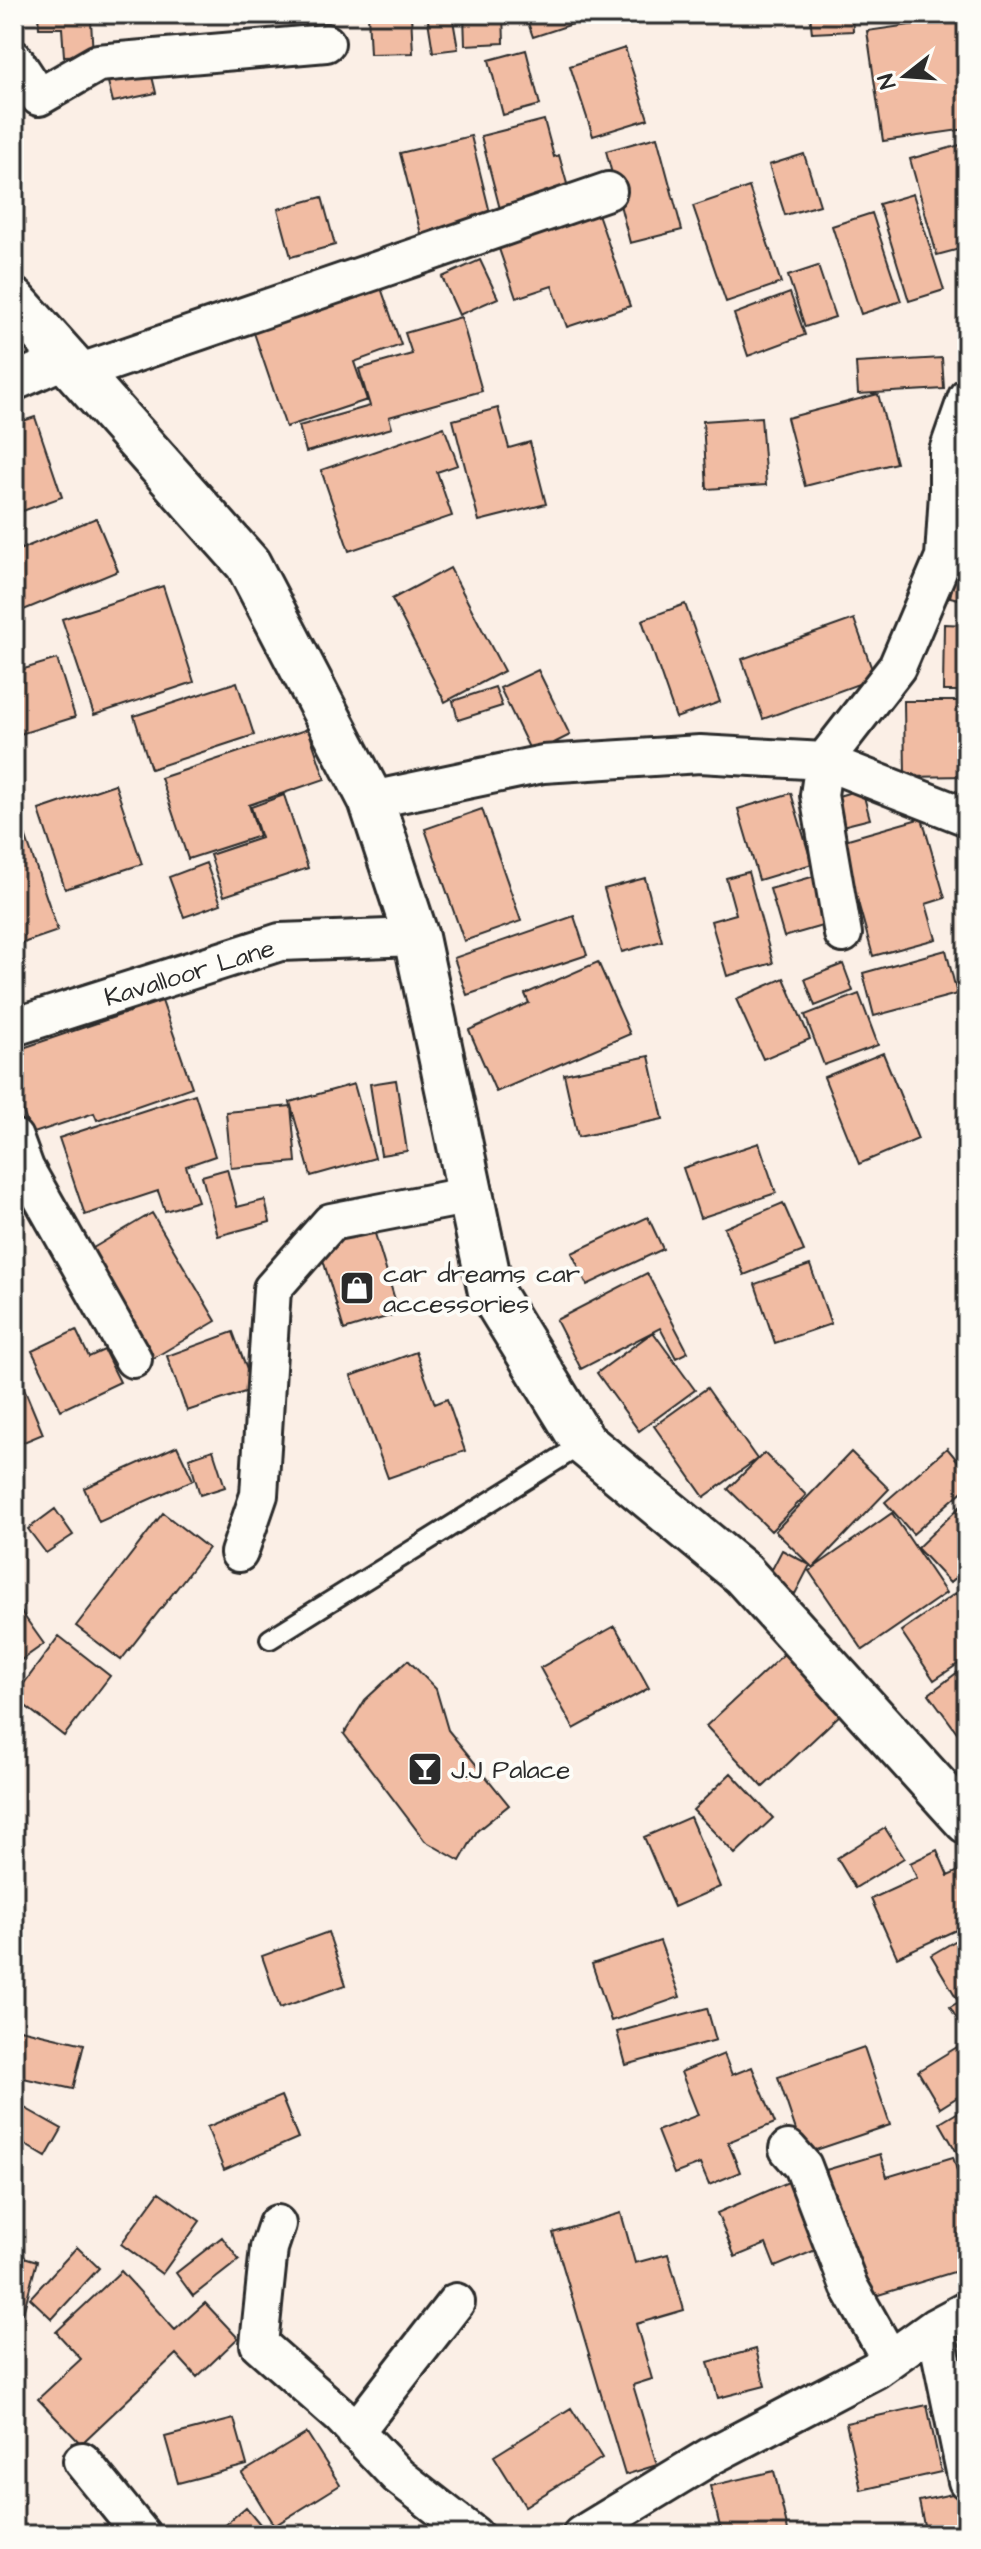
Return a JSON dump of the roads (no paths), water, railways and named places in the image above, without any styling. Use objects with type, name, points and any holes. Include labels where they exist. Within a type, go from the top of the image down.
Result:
[{"type":"main road","points":[[14,301],[248,564],[371,800],[416,937],[491,1292],[584,1443],[743,1574],[967,1821]]},
{"type":"street","points":[[14,59],[39,97],[98,63],[326,43]]},
{"type":"street","points":[[14,382],[72,366],[608,191]]},
{"type":"street","points":[[843,934],[819,795],[824,761],[897,667],[944,557],[958,493],[948,451],[967,397]]},
{"type":"street","points":[[371,800],[543,764],[700,754],[824,761],[964,825]]},
{"type":"street","name":"Kavalloor Lane","points":[[14,1027],[280,942],[416,937]]},
{"type":"street","points":[[14,1138],[25,1168],[133,1359]]},
{"type":"street","points":[[239,1553],[259,1495],[272,1289],[331,1222],[471,1195]]},
{"type":"street","points":[[788,2149],[803,2166],[849,2286],[890,2359]]},
{"type":"street","points":[[277,2224],[269,2248],[259,2344],[342,2417],[398,2476],[474,2535]]},
{"type":"street","points":[[355,2432],[456,2302]]},
{"type":"street","points":[[581,2535],[711,2456],[875,2370],[935,2327],[967,2310]]},
{"type":"street","points":[[935,2327],[967,2481]]},
{"type":"street","points":[[82,2461],[142,2535]]},
{"type":"street","points":[[638,2535],[647,2495]]},
{"type":"lane","points":[[270,1639],[584,1443]]},
{"type":"place","name":"car dreams car accessories","points":[[357,1288]]},
{"type":"place","name":"J.J Palace","points":[[425,1769]]}]
